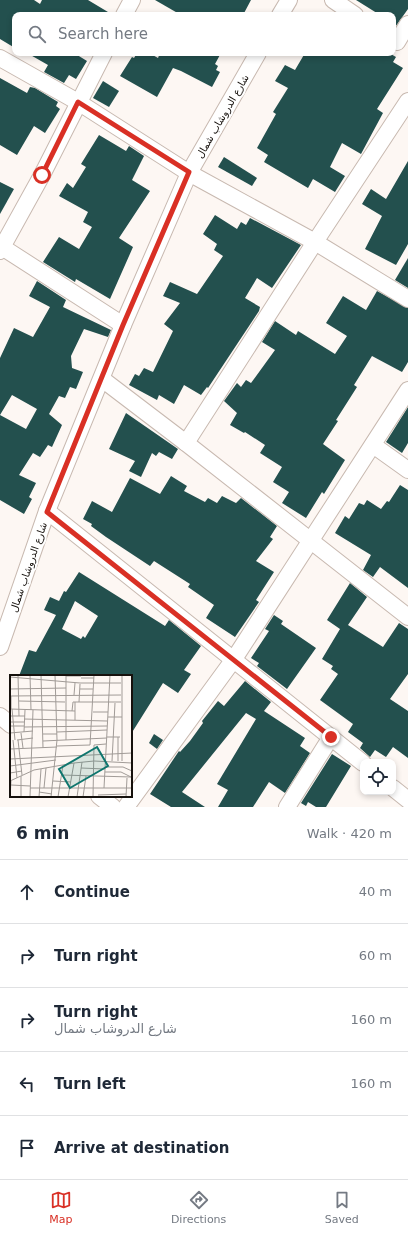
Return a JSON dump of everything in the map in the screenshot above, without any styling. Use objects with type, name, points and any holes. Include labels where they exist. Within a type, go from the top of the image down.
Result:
[{"type":"street","points":[[126,12],[132,0]]},
{"type":"street","points":[[282,12],[289,0]]},
{"type":"street","points":[[333,0],[351,12]]},
{"type":"street","points":[[399,44],[408,24]]},
{"type":"street","points":[[102,56],[42,175],[1,249],[123,325]]},
{"type":"street","name":"شارع الدروشاب شمال","points":[[0,646],[47,512],[123,325],[189,172],[256,56]]},
{"type":"street","points":[[0,58],[78,102],[189,172],[315,242],[408,298]]},
{"type":"street","points":[[186,443],[315,242],[408,101]]},
{"type":"street","points":[[102,379],[408,617]]},
{"type":"street","points":[[126,807],[234,659],[408,390]]},
{"type":"street","points":[[373,445],[408,470]]},
{"type":"street","points":[[47,512],[360,761]]},
{"type":"street","points":[[0,716],[10,724]]},
{"type":"street","points":[[287,807],[331,737]]},
{"type":"street","points":[[396,790],[408,800]]},
{"type":"street","points":[[100,797],[113,807]]},
{"type":"building","points":[[0,0],[34,0],[40,4],[42,0],[88,0],[108,12],[12,12],[12,46],[0,39]]},
{"type":"building","points":[[155,0],[251,0],[245,12],[176,12]]},
{"type":"building","points":[[356,0],[408,0],[408,9],[396,26],[396,12],[375,12]]},
{"type":"building","points":[[32,56],[79,56],[87,61],[76,79],[69,75],[64,83],[44,72],[48,65]]},
{"type":"building","points":[[135,56],[154,56],[158,58],[159,56],[219,56],[215,64],[218,66],[216,70],[220,72],[212,87],[173,68],[157,97],[120,76],[132,57],[134,58]]},
{"type":"building","points":[[303,56],[394,56],[396,57],[393,62],[403,68],[377,109],[383,113],[361,154],[342,143],[330,167],[345,176],[335,192],[313,179],[308,188],[264,162],[268,155],[257,148],[276,114],[273,112],[288,88],[275,81],[285,65],[295,70]]},
{"type":"building","points":[[0,78],[27,93],[30,87],[35,88],[58,102],[56,106],[60,109],[45,133],[34,126],[17,155],[0,145]]},
{"type":"building","points":[[103,81],[119,91],[109,107],[93,98]]},
{"type":"building","points":[[99,135],[126,151],[129,146],[144,156],[132,180],[150,191],[119,238],[133,247],[110,299],[76,279],[75,282],[43,262],[59,237],[79,249],[92,227],[83,222],[88,212],[59,196],[67,183],[73,188],[86,167],[81,164]]},
{"type":"building","points":[[224,157],[257,178],[252,186],[218,167]]},
{"type":"building","points":[[408,161],[408,244],[396,265],[365,249],[382,216],[362,204],[371,189],[386,199]]},
{"type":"building","points":[[0,182],[14,189],[0,214]]},
{"type":"building","points":[[215,215],[237,229],[241,222],[246,225],[250,218],[301,245],[272,288],[257,278],[245,298],[260,307],[259,311],[208,388],[207,387],[201,395],[184,385],[174,404],[159,395],[157,400],[129,385],[135,374],[139,376],[144,368],[153,372],[173,331],[164,324],[180,303],[163,296],[170,282],[197,294],[223,256],[214,250],[217,244],[203,234]]},
{"type":"building","points":[[408,258],[408,288],[395,280]]},
{"type":"building","points":[[37,281],[66,300],[63,307],[111,330],[108,337],[84,329],[71,356],[72,368],[83,372],[76,389],[70,387],[65,398],[59,396],[49,414],[62,425],[52,447],[48,445],[40,457],[33,453],[19,475],[36,483],[29,497],[32,499],[24,514],[0,500],[0,415],[0,358],[14,328],[33,337],[50,307],[29,296]],"holes":[[[12,395],[37,409],[26,429],[0,415]]]},
{"type":"building","points":[[377,291],[408,308],[408,362],[402,372],[372,356],[354,385],[357,387],[323,444],[345,460],[324,494],[322,492],[306,518],[282,503],[289,492],[273,482],[282,467],[260,453],[265,445],[245,432],[244,433],[230,425],[237,413],[224,401],[237,383],[241,387],[246,380],[251,383],[275,350],[262,342],[275,321],[296,335],[298,331],[335,354],[347,336],[326,323],[343,296],[366,310]]},
{"type":"building","points":[[408,407],[408,443],[402,453],[386,442]]},
{"type":"building","points":[[126,413],[178,449],[172,459],[159,452],[156,456],[152,453],[141,477],[129,471],[135,461],[109,449]]},
{"type":"building","points":[[171,476],[187,486],[184,491],[205,502],[208,498],[217,503],[222,496],[236,503],[241,498],[277,526],[270,537],[273,539],[256,561],[274,572],[256,600],[259,602],[235,637],[206,618],[214,605],[188,587],[190,584],[154,561],[150,566],[106,537],[91,526],[92,524],[83,519],[92,501],[112,512],[130,478],[160,494]]},
{"type":"building","points":[[400,485],[408,490],[408,588],[380,567],[373,577],[363,570],[371,555],[335,533],[345,516],[349,519],[359,503],[364,505],[367,500],[381,509],[387,501],[389,502]]},
{"type":"building","points":[[79,572],[165,626],[169,620],[201,646],[184,670],[191,674],[178,693],[163,683],[132,732],[132,675],[19,675],[29,650],[36,652],[56,615],[44,610],[50,597],[59,601],[64,591],[66,592]],"holes":[[[75,601],[98,616],[85,638],[83,636],[81,639],[62,629]]]},
{"type":"building","points":[[350,583],[367,597],[348,625],[383,647],[399,623],[408,629],[408,674],[390,699],[408,711],[408,758],[393,747],[386,757],[375,750],[370,757],[360,748],[363,743],[348,732],[353,724],[320,700],[338,674],[331,669],[333,666],[322,659],[340,629],[327,620]]},
{"type":"building","points":[[274,615],[283,621],[281,624],[316,648],[287,689],[257,666],[259,663],[251,658],[269,631],[265,629]]},
{"type":"building","points":[[245,681],[271,702],[264,711],[305,738],[300,746],[310,753],[285,793],[269,782],[253,807],[218,807],[228,790],[217,784],[256,719],[246,713],[182,792],[205,807],[171,807],[150,794],[179,751],[180,752],[190,741],[203,723],[202,721],[218,701],[224,706]]},
{"type":"building","points":[[154,734],[163,740],[157,749],[149,743]]},
{"type":"building","points":[[332,754],[351,766],[326,807],[316,807],[308,802],[306,806],[301,803]]},
{"type":"route","points":[[42,175],[78,102],[189,172],[123,325],[47,512],[331,737]]}]
